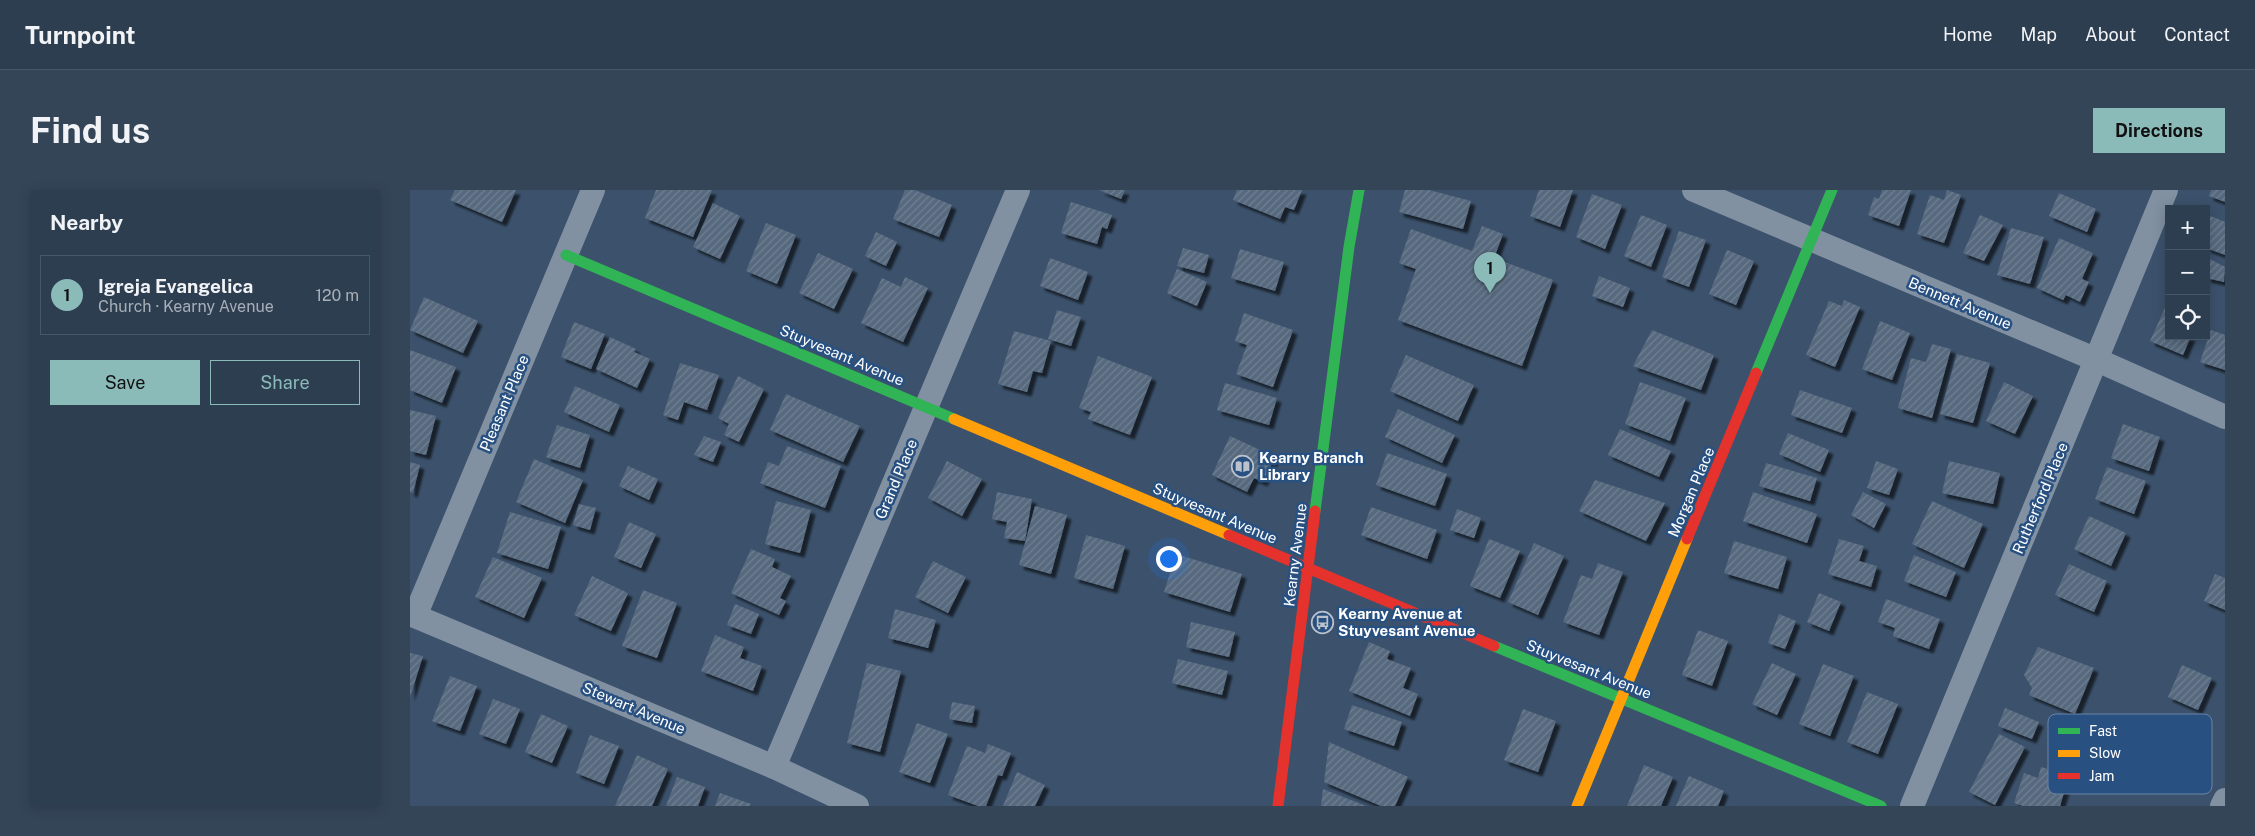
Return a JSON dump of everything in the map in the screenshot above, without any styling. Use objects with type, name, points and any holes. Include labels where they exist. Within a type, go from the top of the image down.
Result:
[{"type":"street","name":"Pleasant Place","points":[[412,615],[593,190]]},
{"type":"street","name":"Grand Place","points":[[774,767],[1018,190]]},
{"type":"street","name":"Kearny Avenue","points":[[1278,806],[1349,247],[1360,190]]},
{"type":"street","name":"Bennett Avenue","points":[[1694,190],[2097,360],[2225,417]]},
{"type":"street","name":"Morgan Place","points":[[1577,806],[1832,190]]},
{"type":"street","name":"Rutherford Place","points":[[1912,806],[2166,190]]},
{"type":"street","name":"Stuyvesant Avenue","points":[[566,255],[1308,569],[1881,806]]},
{"type":"street","name":"Stewart Avenue","points":[[412,615],[774,767],[857,806]]},
{"type":"street","points":[[2222,806],[2225,800]]},
{"type":"building","points":[[455,190],[516,190],[502,222],[450,200]]},
{"type":"building","points":[[656,190],[712,190],[693,237],[645,218]]},
{"type":"building","points":[[905,190],[915,190],[952,205],[939,237],[893,219]]},
{"type":"building","points":[[1099,190],[1125,190],[1121,199]]},
{"type":"building","points":[[1237,190],[1302,190],[1294,210],[1285,207],[1280,219],[1233,200]]},
{"type":"building","points":[[1405,190],[1429,190],[1471,201],[1463,229],[1399,212]]},
{"type":"building","points":[[1539,190],[1573,190],[1560,227],[1530,216]]},
{"type":"building","points":[[1882,190],[1911,190],[1899,226],[1868,215],[1874,197],[1879,199]]},
{"type":"building","points":[[1947,190],[1961,195],[1944,243],[1917,234],[1930,195],[1944,200]]},
{"type":"building","points":[[2211,190],[2225,190],[2225,202],[2209,196]]},
{"type":"building","points":[[2059,193],[2096,209],[2087,232],[2049,216]]},
{"type":"building","points":[[1592,194],[1622,205],[1605,249],[1576,237]]},
{"type":"building","points":[[1071,202],[1112,215],[1107,229],[1102,227],[1097,244],[1061,233]]},
{"type":"building","points":[[713,203],[740,216],[720,259],[693,247]]},
{"type":"building","points":[[1641,215],[1667,225],[1651,267],[1624,256]]},
{"type":"building","points":[[1980,215],[2003,225],[1984,261],[1963,253]]},
{"type":"building","points":[[2210,216],[2225,222],[2225,255],[2210,249]]},
{"type":"building","points":[[766,223],[796,235],[777,284],[746,271]]},
{"type":"building","points":[[1482,226],[1503,234],[1494,258],[1553,280],[1522,366],[1398,320],[1416,269],[1399,263],[1411,229],[1472,251]]},
{"type":"building","points":[[2011,228],[2044,237],[2030,284],[1997,275]]},
{"type":"building","points":[[1679,231],[1706,240],[1689,287],[1662,277]]},
{"type":"building","points":[[876,232],[897,242],[886,266],[865,256]]},
{"type":"building","points":[[2059,238],[2093,253],[2082,279],[2089,282],[2080,302],[2066,295],[2063,300],[2037,288]]},
{"type":"building","points":[[1183,248],[1209,255],[1204,273],[1177,266]]},
{"type":"building","points":[[1240,249],[1284,262],[1275,291],[1231,278]]},
{"type":"building","points":[[1727,250],[1754,261],[1736,305],[1709,294]]},
{"type":"building","points":[[818,253],[853,269],[834,309],[799,293]]},
{"type":"building","points":[[1050,258],[1088,272],[1078,300],[1040,286]]},
{"type":"building","points":[[2210,259],[2225,267],[2224,282],[2210,279]]},
{"type":"building","points":[[1177,269],[1207,282],[1197,306],[1167,293]]},
{"type":"building","points":[[1599,276],[1630,288],[1623,307],[1592,296]]},
{"type":"building","points":[[905,277],[928,288],[903,342],[861,323],[882,278],[901,287]]},
{"type":"building","points":[[424,297],[478,321],[463,353],[410,330]]},
{"type":"building","points":[[1844,300],[1860,307],[1835,367],[1806,355],[1829,301],[1842,306]]},
{"type":"building","points":[[2165,308],[2165,340],[2189,340],[2183,355],[2150,341]]},
{"type":"building","points":[[1057,310],[1081,317],[1071,346],[1048,339]]},
{"type":"building","points":[[1244,313],[1293,330],[1273,387],[1236,374],[1247,345],[1235,341]]},
{"type":"building","points":[[1880,321],[1910,333],[1892,380],[1862,369]]},
{"type":"building","points":[[574,322],[605,334],[591,369],[561,357]]},
{"type":"building","points":[[1652,330],[1714,355],[1701,390],[1633,366]]},
{"type":"building","points":[[2211,330],[2225,335],[2225,370],[2200,362],[2208,340],[2210,340]]},
{"type":"building","points":[[1014,331],[1051,341],[1042,373],[1033,371],[1027,392],[998,384]]},
{"type":"building","points":[[610,337],[636,349],[634,352],[650,359],[637,388],[596,369]]},
{"type":"building","points":[[1932,344],[1951,349],[1932,418],[1898,408],[1911,358],[1926,362]]},
{"type":"building","points":[[410,350],[456,367],[442,403],[410,390]]},
{"type":"building","points":[[1957,354],[1990,363],[1973,423],[1940,414]]},
{"type":"building","points":[[1406,355],[1474,385],[1458,421],[1390,391]]},
{"type":"building","points":[[1098,356],[1152,377],[1130,435],[1088,419],[1091,412],[1079,408]]},
{"type":"building","points":[[680,363],[719,375],[707,410],[684,402],[678,420],[663,415]]},
{"type":"building","points":[[738,376],[764,389],[739,442],[724,435],[729,424],[718,418]]},
{"type":"building","points":[[1640,382],[1686,398],[1670,441],[1625,424]]},
{"type":"building","points":[[2004,382],[2033,396],[2015,434],[1986,421]]},
{"type":"building","points":[[1225,383],[1277,398],[1269,425],[1217,410]]},
{"type":"building","points":[[575,386],[620,405],[609,432],[564,412]]},
{"type":"building","points":[[1800,390],[1852,408],[1842,433],[1791,415]]},
{"type":"building","points":[[786,394],[860,426],[843,462],[770,430]]},
{"type":"building","points":[[1398,409],[1455,435],[1442,463],[1385,437]]},
{"type":"building","points":[[410,410],[436,416],[426,455],[410,451]]},
{"type":"building","points":[[2123,424],[2160,437],[2149,471],[2111,458]]},
{"type":"building","points":[[557,425],[590,435],[580,468],[546,457]]},
{"type":"building","points":[[1620,429],[1671,451],[1659,477],[1608,455]]},
{"type":"building","points":[[1788,433],[1829,450],[1820,472],[1779,454]]},
{"type":"building","points":[[704,436],[721,442],[713,462],[694,455]]},
{"type":"building","name":"Kearny Branch Library","points":[[1230,436],[1275,457],[1263,482],[1254,478],[1247,492],[1212,475]]},
{"type":"building","points":[[787,446],[841,466],[825,508],[760,483],[768,462],[779,466]]},
{"type":"building","points":[[1387,453],[1447,474],[1435,506],[1376,485]]},
{"type":"building","points":[[534,459],[583,480],[565,523],[516,502]]},
{"type":"building","points":[[947,461],[982,479],[962,516],[928,498]]},
{"type":"building","points":[[1876,461],[1898,469],[1889,495],[1867,488]]},
{"type":"building","points":[[1949,461],[2000,473],[1993,504],[1942,493]]},
{"type":"building","points":[[410,462],[420,465],[413,493],[410,492]]},
{"type":"building","points":[[1766,463],[1817,478],[1810,501],[1759,486]]},
{"type":"building","points":[[628,466],[658,479],[649,500],[619,486]]},
{"type":"building","points":[[2107,467],[2146,481],[2134,514],[2095,499]]},
{"type":"building","points":[[1595,480],[1665,503],[1646,541],[1579,511]]},
{"type":"building","points":[[997,492],[1032,499],[1025,541],[1004,538],[1007,522],[992,519]]},
{"type":"building","points":[[1753,492],[1817,514],[1807,543],[1743,521]]},
{"type":"building","points":[[1863,492],[1886,504],[1874,528],[1851,515]]},
{"type":"building","points":[[776,501],[811,510],[800,553],[765,544]]},
{"type":"building","points":[[1932,501],[1983,524],[1964,568],[1912,544]]},
{"type":"building","points":[[579,504],[596,508],[590,530],[573,525]]},
{"type":"building","points":[[1035,506],[1067,515],[1051,574],[1019,565]]},
{"type":"building","points":[[1371,507],[1437,530],[1427,559],[1361,535]]},
{"type":"building","points":[[1457,509],[1481,518],[1474,538],[1450,530]]},
{"type":"building","points":[[510,512],[561,527],[548,569],[497,553]]},
{"type":"building","points":[[2089,516],[2126,533],[2111,566],[2074,549]]},
{"type":"building","points":[[629,522],[656,534],[641,568],[614,557]]},
{"type":"building","points":[[1086,535],[1125,546],[1113,589],[1074,578]]},
{"type":"building","points":[[1489,539],[1520,551],[1500,598],[1470,586]]},
{"type":"building","points":[[1839,539],[1864,546],[1859,561],[1877,566],[1871,587],[1828,574]]},
{"type":"building","points":[[1734,541],[1787,557],[1778,589],[1724,573]]},
{"type":"building","points":[[1534,543],[1564,556],[1538,615],[1508,602]]},
{"type":"building","points":[[751,549],[775,559],[772,567],[791,576],[780,598],[786,601],[779,615],[731,593]]},
{"type":"building","points":[[1176,554],[1242,574],[1230,612],[1164,592]]},
{"type":"building","points":[[1914,555],[1956,572],[1946,597],[1904,581]]},
{"type":"building","points":[[493,557],[542,578],[524,618],[475,597]]},
{"type":"building","points":[[933,561],[966,577],[948,613],[915,597]]},
{"type":"building","points":[[1598,563],[1623,572],[1599,635],[1563,622],[1581,575],[1592,579]]},
{"type":"building","points":[[2069,564],[2107,581],[2094,612],[2055,595]]},
{"type":"building","points":[[2215,574],[2225,578],[2225,610],[2204,601]]},
{"type":"building","points":[[592,576],[628,593],[611,631],[574,615]]},
{"type":"building","points":[[643,590],[677,603],[657,658],[622,646]]},
{"type":"building","points":[[1819,593],[1841,602],[1829,631],[1807,622]]},
{"type":"building","points":[[1886,599],[1940,619],[1929,649],[1893,636],[1895,628],[1878,622]]},
{"type":"building","points":[[735,604],[759,614],[751,634],[727,625]]},
{"type":"building","points":[[895,609],[936,620],[928,648],[888,638]]},
{"type":"building","points":[[1779,614],[1796,621],[1785,649],[1768,643]]},
{"type":"building","points":[[1191,622],[1235,632],[1229,657],[1186,647]]},
{"type":"building","points":[[1698,630],[1728,641],[1712,686],[1682,675]]},
{"type":"building","points":[[715,635],[744,647],[740,658],[762,666],[753,691],[701,671]]},
{"type":"building","points":[[1369,642],[1390,651],[1387,659],[1411,668],[1403,688],[1418,694],[1410,716],[1349,691]]},
{"type":"building","points":[[2038,647],[2094,668],[2075,714],[2029,695],[2032,688],[2024,675]]},
{"type":"building","points":[[410,653],[423,656],[410,697]]},
{"type":"building","points":[[1178,659],[1228,671],[1222,695],[1172,683]]},
{"type":"building","points":[[867,663],[901,671],[880,752],[847,743]]},
{"type":"building","points":[[1772,663],[1796,674],[1777,715],[1752,704]]},
{"type":"building","points":[[1823,664],[1854,676],[1830,736],[1799,724]]},
{"type":"building","points":[[2182,665],[2212,678],[2198,710],[2168,697]]},
{"type":"building","points":[[450,676],[477,686],[460,731],[432,721]]},
{"type":"building","points":[[1867,692],[1898,704],[1878,754],[1847,742]]},
{"type":"building","points":[[493,699],[520,709],[506,744],[479,734]]},
{"type":"building","points":[[952,702],[975,706],[972,723],[949,719]]},
{"type":"building","points":[[1352,705],[1402,722],[1394,746],[1344,729]]},
{"type":"building","points":[[2005,708],[2039,722],[2032,739],[1998,726]]},
{"type":"building","points":[[1523,709],[1556,721],[1538,772],[1504,760]]},
{"type":"building","points":[[541,714],[568,726],[552,763],[525,752]]},
{"type":"building","points":[[917,723],[948,734],[930,783],[899,772]]},
{"type":"building","points":[[1999,734],[2025,747],[1995,805],[1969,792]]},
{"type":"building","points":[[590,735],[619,746],[604,784],[576,773]]},
{"type":"building","points":[[1329,742],[1408,777],[1395,806],[1381,806],[1324,782]]},
{"type":"building","points":[[988,744],[1011,753],[1002,776],[998,775],[986,806],[978,806],[948,795],[967,746],[985,753]]},
{"type":"building","points":[[637,755],[668,769],[652,806],[615,806]]},
{"type":"building","points":[[1644,765],[1673,777],[1661,806],[1627,806]]},
{"type":"building","points":[[2041,767],[2048,769],[2048,794],[2064,794],[2060,806],[2023,806],[2014,803],[2024,773],[2038,778]]},
{"type":"building","points":[[1017,772],[1045,785],[1035,806],[1003,806]]},
{"type":"building","points":[[1689,776],[1724,791],[1718,806],[1676,806]]},
{"type":"building","points":[[677,777],[705,787],[698,806],[666,806]]},
{"type":"building","points":[[1323,789],[1366,806],[1321,806]]},
{"type":"building","points":[[720,793],[751,804],[750,806],[715,806]]},
{"type":"traffic: fast","points":[[1315,511],[1349,247],[1359,190]]},
{"type":"traffic: fast","points":[[1756,373],[1832,190]]},
{"type":"traffic: fast","points":[[566,255],[954,419]]},
{"type":"traffic: fast","points":[[1494,646],[1881,806]]},
{"type":"traffic: slow","points":[[954,419],[1229,535]]},
{"type":"traffic: slow","points":[[1577,806],[1687,539]]},
{"type":"traffic: jam","points":[[1687,539],[1756,373]]},
{"type":"traffic: jam","points":[[1278,806],[1315,511]]},
{"type":"traffic: jam","points":[[1229,535],[1494,646]]},
{"type":"place","name":"Igreja Evangelica","points":[[1490,293]]},
{"type":"place","name":"Kearny Branch Library","points":[[1243,466]]},
{"type":"place","name":"Kearny Avenue at Stuyvesant Avenue","points":[[1322,622]]}]
